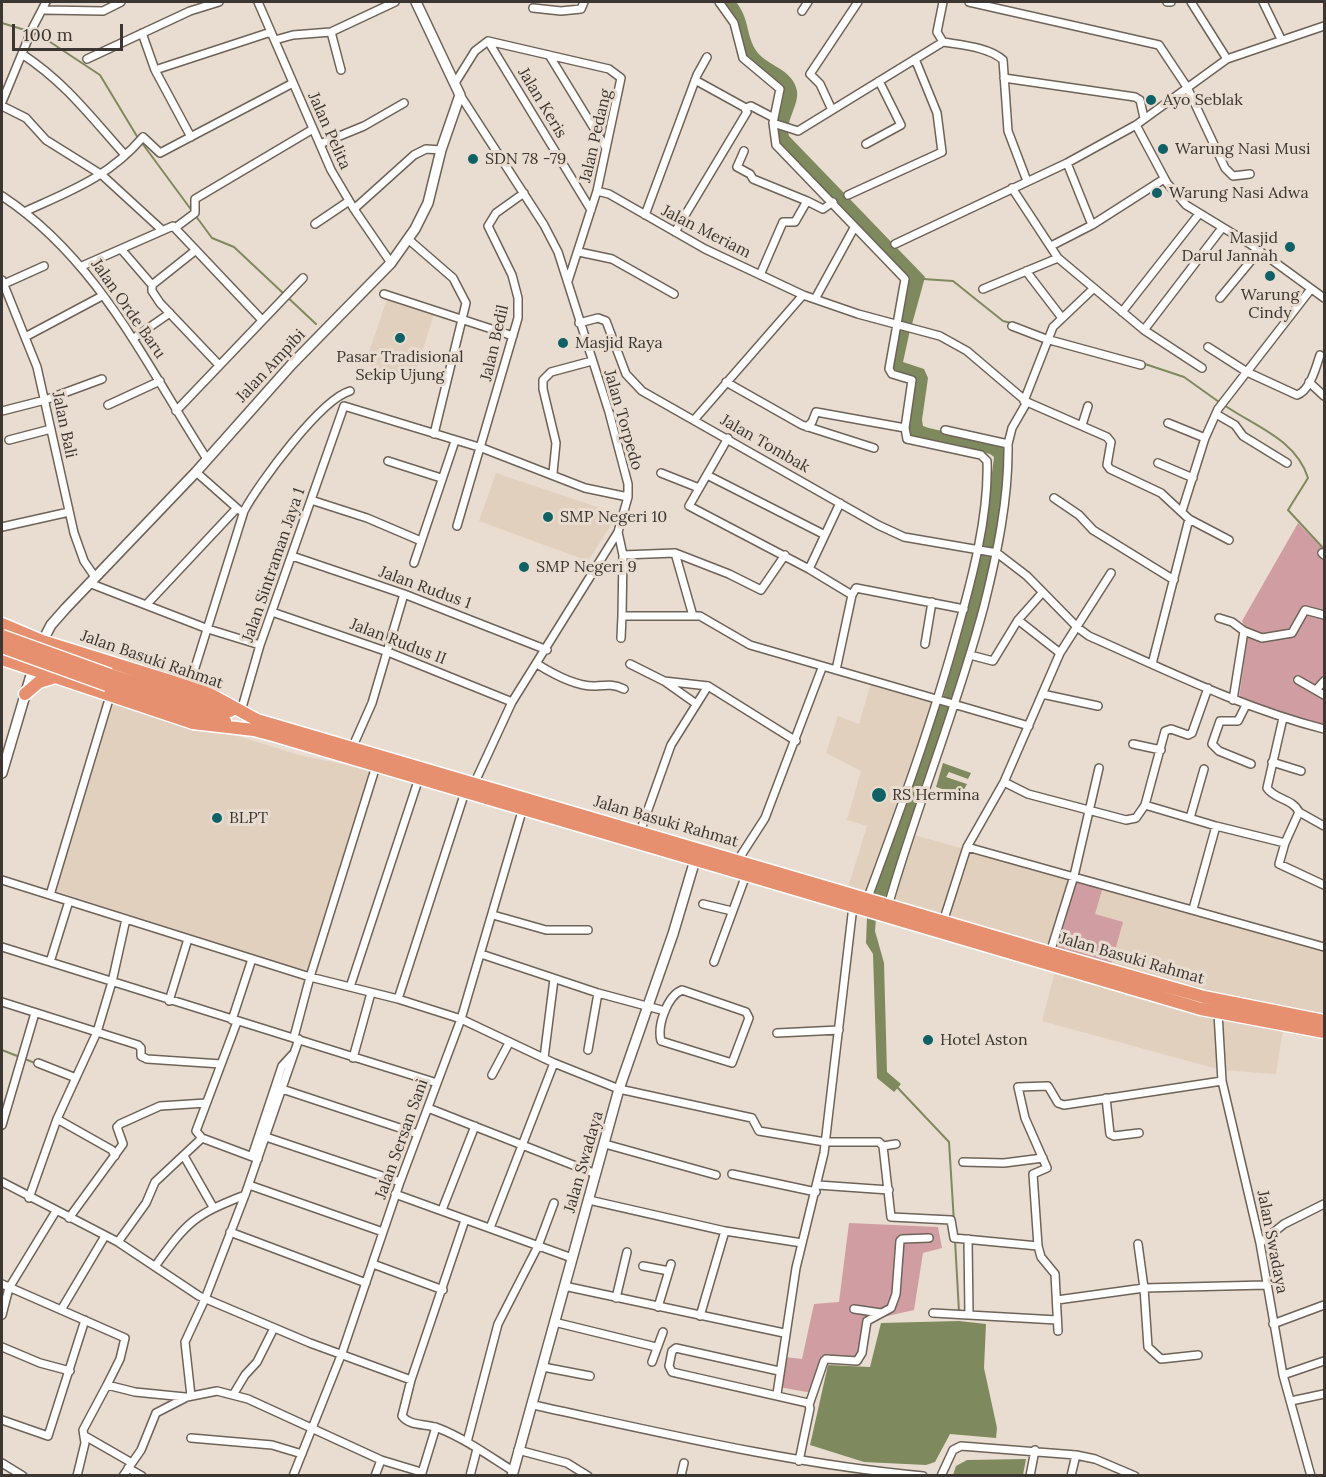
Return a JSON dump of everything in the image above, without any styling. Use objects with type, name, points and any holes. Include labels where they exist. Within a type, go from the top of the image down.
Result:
[{"type":"highway","name":"Jalan Basuki Rahmat","points":[[4,628],[206,692],[241,711],[256,725],[376,766],[746,875],[943,922],[1204,997],[1324,1021]]},
{"type":"highway","points":[[2,658],[14,653],[19,647],[15,637],[4,628]]},
{"type":"highway","points":[[4,628],[109,685]]},
{"type":"highway","points":[[2,647],[109,685],[256,725]]},
{"type":"highway","points":[[58,679],[52,671],[53,662],[60,655],[76,651]]},
{"type":"highway","name":"Jalan Basuki Rahmat","points":[[2,658],[32,672],[58,679],[109,685],[193,723],[256,725],[353,746],[738,860],[864,904]]},
{"type":"highway","points":[[16,665],[24,680],[25,693]]},
{"type":"highway","points":[[25,693],[39,681],[58,679]]},
{"type":"highway","name":"Jalan Basuki Rahmat","points":[[885,909],[1218,1013],[1324,1032]]},
{"type":"street","points":[[46,2],[2,104],[26,118],[46,140],[102,175],[162,230]]},
{"type":"street","points":[[44,10],[103,11],[121,2]]},
{"type":"street","points":[[87,58],[189,11],[219,2]]},
{"type":"street","name":"Jalan Pelita","points":[[258,2],[313,129],[349,201],[391,263]]},
{"type":"street","points":[[275,40],[293,35],[331,32],[395,2]]},
{"type":"street","points":[[416,2],[460,95]]},
{"type":"street","points":[[533,8],[561,11],[581,9],[584,2]]},
{"type":"street","points":[[719,2],[734,23],[743,58],[779,87],[774,121],[776,145],[905,279],[890,370],[912,380],[905,428],[907,439],[981,455],[986,458],[988,465],[980,549],[940,699],[864,904],[839,1030],[817,1189],[802,1243],[784,1333],[777,1394]]},
{"type":"street","points":[[802,11],[808,2]]},
{"type":"street","points":[[832,110],[820,84],[810,74],[858,2]]},
{"type":"street","points":[[943,2],[937,32],[943,42]]},
{"type":"street","points":[[972,2],[1152,42],[1164,50],[1187,87],[1225,168],[1233,176],[1250,174]]},
{"type":"street","points":[[1191,2],[1227,59]]},
{"type":"street","points":[[1263,2],[1281,39]]},
{"type":"street","points":[[895,244],[1067,163],[1136,125],[1227,59],[1324,26]]},
{"type":"street","points":[[155,70],[271,32]]},
{"type":"street","points":[[331,32],[341,70]]},
{"type":"street","points":[[142,33],[155,70],[191,137]]},
{"type":"street","points":[[455,83],[475,51],[488,41]]},
{"type":"street","name":"Jalan Pedang","points":[[488,41],[609,69],[621,78],[597,191],[579,252],[567,282]]},
{"type":"street","name":"Jalan Keris","points":[[488,41],[591,210]]},
{"type":"street","points":[[695,80],[746,108],[751,106],[774,121],[798,131],[943,42],[998,55],[1004,62],[1008,131],[1027,181]]},
{"type":"street","points":[[22,54],[51,73],[125,155]]},
{"type":"street","points":[[549,55],[606,147]]},
{"type":"street","points":[[645,216],[695,80],[707,57]]},
{"type":"street","points":[[848,195],[942,152],[938,112],[915,59]]},
{"type":"street","points":[[1004,78],[1135,97],[1140,100],[1144,118]]},
{"type":"street","points":[[866,144],[901,125],[879,81]]},
{"type":"street","points":[[24,212],[102,175],[140,140],[145,138],[158,154],[293,83]]},
{"type":"street","name":"Jalan Ampibi","points":[[2,773],[42,641],[51,626],[292,364],[391,263],[408,239],[428,203],[441,150],[460,95]]},
{"type":"street","name":"Jalan Torpedo","points":[[460,95],[524,194],[558,252],[624,466],[628,497],[618,532],[512,702],[475,782]]},
{"type":"street","points":[[320,144],[364,126],[404,103]]},
{"type":"street","points":[[675,232],[747,112],[746,108]]},
{"type":"street","points":[[1136,125],[1164,179],[1186,205],[1259,251],[1324,298]]},
{"type":"street","points":[[82,266],[162,230],[175,228],[193,215],[195,199],[313,129]]},
{"type":"street","points":[[354,209],[414,155],[426,149],[441,150]]},
{"type":"street","points":[[744,151],[737,167],[750,174],[753,179],[824,209],[833,202]]},
{"type":"street","points":[[1067,163],[1092,225]]},
{"type":"street","points":[[1051,246],[1092,225],[1164,179]]},
{"type":"street","points":[[1012,188],[1058,258],[1143,330],[1202,368]]},
{"type":"street","name":"Jalan Meriam","points":[[597,191],[609,194],[675,232],[803,295],[897,326],[940,336],[967,351],[1025,401],[1110,439],[1107,465],[1110,469],[1161,493],[1182,511]]},
{"type":"street","name":"Jalan Bedil","points":[[457,526],[482,448],[518,310],[516,287],[508,264],[488,226],[496,213],[524,194]]},
{"type":"street","name":"Jalan Orde Baru","points":[[2,196],[47,230],[82,266],[134,338],[207,459]]},
{"type":"street","points":[[315,224],[349,201]]},
{"type":"street","points":[[760,275],[783,223],[795,222],[807,201]]},
{"type":"street","points":[[1122,312],[1200,214]]},
{"type":"street","points":[[175,228],[262,320]]},
{"type":"street","points":[[815,299],[854,228]]},
{"type":"street","points":[[1143,330],[1222,228]]},
{"type":"street","points":[[408,239],[453,278],[466,303],[434,434],[553,473],[585,488],[628,497]]},
{"type":"street","points":[[121,249],[152,285],[154,295],[219,365]]},
{"type":"street","points":[[152,285],[196,250]]},
{"type":"street","points":[[1220,298],[1259,251]]},
{"type":"street","points":[[579,252],[612,259],[674,294]]},
{"type":"street","points":[[983,289],[1058,258]]},
{"type":"street","points":[[2,282],[44,266]]},
{"type":"street","points":[[1026,271],[1062,318]]},
{"type":"street","points":[[176,411],[303,278]]},
{"type":"street","name":"Jalan Bali","points":[[2,282],[27,336],[45,400],[69,512],[80,552],[92,580]]},
{"type":"street","points":[[885,909],[970,655],[995,553],[1008,444],[1012,428],[1025,401],[1047,336],[1062,318],[1094,288]]},
{"type":"street","points":[[1229,540],[1189,519],[1182,511],[1205,438],[1227,397],[1311,288]]},
{"type":"street","points":[[384,294],[513,336]]},
{"type":"street","points":[[694,420],[803,295]]},
{"type":"street","points":[[27,336],[102,296]]},
{"type":"street","points":[[2,309],[11,304]]},
{"type":"street","points":[[134,338],[170,313]]},
{"type":"street","name":"Jalan Tombak","points":[[579,323],[598,318],[603,319],[630,380],[642,390],[840,503],[904,537],[995,553]]},
{"type":"street","points":[[1012,326],[1141,365]]},
{"type":"street","points":[[1208,347],[1247,372],[1297,396],[1302,394],[1309,382],[1320,355]]},
{"type":"street","points":[[553,473],[556,442],[543,389],[543,380],[551,372],[592,362]]},
{"type":"street","points":[[2,411],[45,400],[102,379]]},
{"type":"street","points":[[108,405],[160,381]]},
{"type":"street","points":[[726,382],[807,427],[874,448]]},
{"type":"street","points":[[1309,382],[1324,396]]},
{"type":"street","points":[[146,605],[240,510],[276,463],[329,403],[340,394],[350,391]]},
{"type":"street","name":"Jalan Sintraman Jaya 1","points":[[241,711],[260,645],[344,406],[434,434]]},
{"type":"street","points":[[1082,425],[1088,406]]},
{"type":"street","points":[[807,427],[816,412],[905,428]]},
{"type":"street","points":[[1217,412],[1234,425],[1243,436],[1287,463]]},
{"type":"street","points":[[1168,423],[1205,438]]},
{"type":"street","points":[[9,440],[51,429]]},
{"type":"street","points":[[945,430],[1008,444]]},
{"type":"street","points":[[728,438],[689,506],[785,555],[852,595]]},
{"type":"street","points":[[414,563],[455,441]]},
{"type":"street","points":[[388,461],[441,478]]},
{"type":"street","points":[[1158,463],[1193,478]]},
{"type":"street","points":[[195,472],[240,510]]},
{"type":"street","points":[[661,474],[699,488]]},
{"type":"street","points":[[707,475],[825,535]]},
{"type":"street","points":[[1054,498],[1079,515],[1094,530],[1174,580]]},
{"type":"street","points":[[311,500],[367,518],[421,541]]},
{"type":"street","points":[[809,569],[840,503]]},
{"type":"street","points":[[189,687],[208,629],[240,510]]},
{"type":"street","points":[[2,527],[69,512]]},
{"type":"street","points":[[1152,664],[1189,519]]},
{"type":"street","points":[[618,532],[623,555],[621,638]]},
{"type":"street","points":[[623,555],[675,553],[729,574],[759,590],[766,586],[785,555]]},
{"type":"street","points":[[675,553],[693,616]]},
{"type":"street","points":[[995,553],[1017,567],[1076,627],[1089,636],[1233,700],[1283,718],[1324,729]]},
{"type":"street","name":"Jalan Rudus 1","points":[[292,556],[404,594],[546,650]]},
{"type":"street","points":[[943,922],[967,847],[1004,782],[1060,653],[1111,573]]},
{"type":"street","points":[[92,580],[146,605],[208,629],[260,645]]},
{"type":"street","points":[[836,670],[852,595],[856,588],[964,609]]},
{"type":"street","points":[[970,655],[993,661],[1018,620],[1042,593]]},
{"type":"street","points":[[353,746],[372,703],[404,594]]},
{"type":"street","points":[[925,644],[932,602]]},
{"type":"street","points":[[1219,618],[1232,622],[1244,631],[1262,638],[1292,633],[1305,610],[1324,615]]},
{"type":"street","name":"Jalan Rudus II","points":[[272,612],[388,652],[512,702]]},
{"type":"street","points":[[622,616],[693,616],[706,619],[750,645],[822,668],[955,703],[1029,726]]},
{"type":"street","points":[[1018,620],[1060,653]]},
{"type":"street","points":[[1233,700],[1244,631]]},
{"type":"street","points":[[537,664],[574,681],[595,686],[614,684],[624,689]]},
{"type":"street","points":[[630,664],[664,681],[695,703]]},
{"type":"street","points":[[738,860],[763,824],[822,668]]},
{"type":"street","points":[[1298,680],[1324,695]]},
{"type":"street","points":[[664,681],[708,686],[796,741]]},
{"type":"street","points":[[1316,690],[1324,681]]},
{"type":"street","points":[[50,895],[109,685]]},
{"type":"street","points":[[639,832],[671,745],[695,703],[708,686]]},
{"type":"street","points":[[1004,782],[1028,794],[1131,820],[1145,805],[1164,733],[1167,729],[1188,735],[1192,733],[1208,688]]},
{"type":"street","points":[[1042,694],[1098,706]]},
{"type":"street","points":[[1246,705],[1238,721],[1220,721],[1212,744],[1219,751],[1251,764]]},
{"type":"street","points":[[1283,718],[1267,788],[1269,792],[1293,804],[1299,812],[1324,826]]},
{"type":"street","points":[[1133,744],[1161,750]]},
{"type":"street","points":[[1272,762],[1301,771]]},
{"type":"street","points":[[255,1158],[266,1137],[295,1053],[310,977],[376,766]]},
{"type":"street","points":[[1050,953],[1074,876],[1088,809],[1096,790],[1100,768]]},
{"type":"street","points":[[1190,818],[1204,768]]},
{"type":"street","points":[[350,987],[419,778]]},
{"type":"street","points":[[398,999],[465,792]]},
{"type":"street","points":[[1145,805],[1285,843]]},
{"type":"street","name":"Jalan Sersan Sani","points":[[293,1476],[342,1353],[400,1182],[461,1019],[523,808]]},
{"type":"street","points":[[1299,812],[1285,843],[1279,864],[1324,885]]},
{"type":"street","points":[[1193,909],[1216,826]]},
{"type":"street","points":[[967,847],[1324,947]]},
{"type":"street","name":"Jalan Swadaya","points":[[512,1473],[533,1405],[619,1089],[695,860]]},
{"type":"street","points":[[714,962],[746,875]]},
{"type":"street","points":[[2,880],[310,977],[398,999],[461,1019],[544,1059],[619,1089],[752,1118],[759,1131],[825,1142],[879,1142],[883,1146],[891,1218],[952,1221],[954,1238],[1038,1246]]},
{"type":"street","points":[[50,962],[69,901]]},
{"type":"street","points":[[703,904],[732,911]]},
{"type":"street","points":[[493,915],[546,930],[588,930]]},
{"type":"street","points":[[29,1198],[57,1119],[97,1032],[112,982],[126,919]]},
{"type":"street","points":[[169,1001],[188,939]]},
{"type":"street","points":[[2,947],[437,1083]]},
{"type":"street","points":[[481,954],[598,993],[665,1011]]},
{"type":"street","points":[[252,959],[221,1064],[196,1128],[197,1134],[202,1138],[255,1158]]},
{"type":"street","points":[[544,1059],[554,979]]},
{"type":"street","points":[[682,990],[744,1010],[749,1018],[734,1062],[730,1064],[663,1043],[660,1035],[665,1011],[672,996],[682,990]]},
{"type":"street","points":[[353,1058],[371,993]]},
{"type":"street","points":[[588,1050],[598,993]]},
{"type":"street","points":[[2,1002],[140,1046],[141,1056],[147,1059],[221,1064]]},
{"type":"street","points":[[2,1125],[35,1013]]},
{"type":"street","name":"Jalan Swadaya","points":[[1218,1013],[1222,1081],[1260,1243],[1283,1375],[1311,1476]]},
{"type":"street","points":[[777,1033],[839,1030]]},
{"type":"street","points":[[492,1075],[509,1043]]},
{"type":"street","points":[[189,1396],[184,1346],[205,1299],[249,1185],[282,1066],[295,1053]]},
{"type":"street","points":[[38,1063],[76,1078]]},
{"type":"street","points":[[490,1228],[554,1063]]},
{"type":"street","points":[[1058,1331],[1053,1270],[1041,1257],[1038,1246],[1034,1174],[1046,1169],[1025,1118],[1018,1087],[1048,1086],[1062,1105],[1222,1081]]},
{"type":"street","points":[[282,1089],[418,1134]]},
{"type":"street","points":[[1106,1098],[1110,1134],[1114,1136],[1139,1133]]},
{"type":"street","points":[[69,1218],[124,1142],[117,1127],[120,1124],[160,1106],[206,1103]]},
{"type":"street","points":[[428,1108],[596,1174]]},
{"type":"street","points":[[57,1119],[112,1150],[115,1156]]},
{"type":"street","points":[[442,1210],[475,1126]]},
{"type":"street","points":[[266,1137],[400,1182]]},
{"type":"street","points":[[118,1242],[146,1203],[155,1182],[202,1138]]},
{"type":"street","points":[[605,1144],[716,1175]]},
{"type":"street","points":[[883,1146],[896,1144]]},
{"type":"street","points":[[184,1156],[213,1207]]},
{"type":"street","points":[[963,1161],[1005,1163],[1043,1158]]},
{"type":"street","points":[[732,1174],[817,1189],[889,1190]]},
{"type":"street","points":[[2,1182],[29,1198],[118,1242],[205,1299],[411,1380]]},
{"type":"street","points":[[249,1185],[383,1232]]},
{"type":"street","points":[[396,1194],[572,1258]]},
{"type":"street","points":[[156,1265],[184,1227],[213,1207],[245,1195]]},
{"type":"street","points":[[589,1200],[725,1231],[802,1243]]},
{"type":"street","points":[[467,1442],[498,1324],[538,1246],[554,1203]]},
{"type":"street","points":[[1260,1243],[1284,1224],[1324,1204]]},
{"type":"street","points":[[2,1315],[5,1286],[56,1211]]},
{"type":"street","points":[[465,1220],[411,1380],[402,1416],[413,1424],[436,1427],[467,1442],[512,1473]]},
{"type":"street","points":[[700,1316],[725,1231]]},
{"type":"street","points":[[230,1232],[366,1283]]},
{"type":"street","points":[[61,1310],[105,1236]]},
{"type":"street","points":[[799,1461],[809,1405],[824,1361],[826,1359],[857,1361],[862,1353],[867,1321],[891,1308],[896,1294],[900,1241],[929,1238]]},
{"type":"street","points":[[967,1315],[968,1238]]},
{"type":"street","points":[[1138,1244],[1148,1347],[1151,1353],[1166,1360],[1198,1355]]},
{"type":"street","points":[[616,1298],[627,1252]]},
{"type":"street","points":[[373,1264],[443,1290]]},
{"type":"street","points":[[643,1266],[670,1268],[658,1307]]},
{"type":"street","points":[[1057,1300],[1144,1288],[1266,1285]]},
{"type":"street","points":[[5,1286],[126,1339],[120,1359],[83,1430],[86,1443],[77,1476]]},
{"type":"street","points":[[564,1286],[784,1333]]},
{"type":"street","points":[[1273,1324],[1324,1305]]},
{"type":"street","points":[[854,1309],[881,1313]]},
{"type":"street","points":[[933,1313],[1057,1320]]},
{"type":"street","points":[[2,1420],[48,1437],[85,1320]]},
{"type":"street","points":[[554,1322],[656,1347]]},
{"type":"street","points":[[233,1395],[245,1375],[257,1362],[274,1328]]},
{"type":"street","points":[[652,1362],[663,1332]]},
{"type":"street","points":[[2,1347],[40,1363],[70,1371]]},
{"type":"street","points":[[779,1371],[676,1348],[672,1351],[669,1366],[672,1372],[777,1394],[809,1405]]},
{"type":"street","points":[[1283,1375],[1324,1361]]},
{"type":"street","points":[[543,1367],[590,1376]]},
{"type":"street","points":[[107,1385],[135,1392],[189,1396],[217,1391],[233,1395],[381,1460],[421,1474],[436,1427]]},
{"type":"street","points":[[1291,1401],[1324,1394]]},
{"type":"street","points":[[123,1476],[141,1450],[156,1413],[189,1396]]},
{"type":"street","points":[[533,1405],[799,1461],[923,1476]]},
{"type":"street","points":[[85,1436],[142,1476]]},
{"type":"street","points":[[191,1438],[272,1444],[302,1454]]},
{"type":"street","points":[[941,1476],[958,1446],[1035,1450],[1076,1455],[1095,1459],[1135,1476]]},
{"type":"street","points":[[470,1476],[477,1449]]},
{"type":"street","points":[[518,1450],[567,1463],[588,1476]]},
{"type":"street","points":[[1030,1476],[1035,1450]]},
{"type":"street","points":[[1071,1476],[1076,1455]]},
{"type":"street","points":[[375,1476],[381,1460]]},
{"type":"street","points":[[2,1462],[23,1476]]},
{"type":"street","points":[[681,1476],[684,1463]]},
{"type":"shaded area","points":[[720,2],[736,2],[743,14],[755,49],[765,60],[785,72],[794,83],[797,97],[789,124],[789,136],[925,277],[911,328],[899,325],[909,285],[908,276],[777,145],[775,132],[784,93],[742,53],[740,35]]},
{"type":"shaded area","name":"Pasar Tradisional Sekip Ujung","points":[[388,296],[435,311],[413,380],[365,364]]},
{"type":"shaded area","points":[[898,327],[910,330],[903,362],[924,369],[928,378],[923,426],[984,438],[1004,448],[1009,456],[995,551],[983,547],[994,457],[990,454],[909,435],[907,427],[914,378],[891,368]]},
{"type":"shaded area","name":"SMP Negeri 10","points":[[496,473],[618,514],[588,561],[479,521]]},
{"type":"shaded area","points":[[1298,523],[1324,550],[1324,727],[1239,698],[1248,634],[1242,621]]},
{"type":"shaded area","points":[[982,553],[994,557],[954,700],[943,698]]},
{"type":"shaded area","name":"RS Hermina","points":[[871,683],[935,701],[867,897],[847,891],[867,826],[847,820],[861,771],[826,753],[838,716],[859,724]]},
{"type":"shaded area","name":"BLPT","points":[[115,698],[299,755],[371,770],[308,972],[56,891]]},
{"type":"shaded area","points":[[941,702],[953,705],[884,901],[873,897]]},
{"type":"shaded area","points":[[943,763],[971,773],[968,779],[949,772],[946,777],[967,784],[961,795],[936,787]]},
{"type":"shaded area","points":[[914,835],[1324,949],[1324,1015],[1214,995],[890,904]]},
{"type":"shaded area","points":[[1077,879],[1103,887],[1095,914],[1123,922],[1111,965],[1057,950]]},
{"type":"shaded area","points":[[867,917],[876,918],[875,931],[884,963],[887,1072],[901,1084],[894,1092],[877,1078],[873,954],[866,943]]},
{"type":"shaded area","points":[[1055,971],[1283,1030],[1276,1074],[1221,1070],[1042,1021]]},
{"type":"shaded area","points":[[849,1223],[938,1227],[942,1248],[923,1253],[914,1310],[870,1320],[864,1359],[823,1357],[812,1393],[779,1387],[785,1357],[802,1359],[814,1304],[839,1302]]},
{"type":"shaded area","points":[[959,1321],[986,1324],[984,1368],[997,1428],[996,1438],[950,1434],[935,1462],[926,1465],[864,1462],[810,1445],[828,1365],[870,1367],[881,1323]]},
{"type":"shaded area","points":[[1026,1459],[1023,1475],[953,1475],[956,1466],[967,1460]]},
{"type":"waterway","points":[[2,23],[38,34],[100,75],[138,138]]},
{"type":"waterway","points":[[142,143],[212,238],[234,247],[316,324]]},
{"type":"waterway","points":[[923,279],[953,281],[1003,321],[1011,323]]},
{"type":"waterway","points":[[1036,332],[1056,338]]},
{"type":"waterway","points":[[1142,363],[1184,377],[1219,402]]},
{"type":"waterway","points":[[1224,405],[1273,435],[1294,453],[1308,478],[1288,510],[1324,549]]},
{"type":"waterway","points":[[2,1050],[35,1063]]},
{"type":"waterway","points":[[897,1087],[949,1142],[954,1222]]},
{"type":"waterway","points":[[955,1240],[959,1312]]},
{"type":"place","name":"Ayo Seblak","points":[[1151,100]]},
{"type":"place","name":"Warung Nasi Musi","points":[[1163,149]]},
{"type":"place","name":"SDN 78 -79","points":[[473,159]]},
{"type":"place","name":"Warung Nasi Adwa","points":[[1157,193]]},
{"type":"place","name":"Masjid Darul Jannah","points":[[1290,247]]},
{"type":"place","name":"Warung Cindy","points":[[1270,276]]},
{"type":"place","name":"Pasar Tradisional Sekip Ujung","points":[[400,338]]},
{"type":"place","name":"Masjid Raya","points":[[563,343]]},
{"type":"place","name":"SMP Negeri 10","points":[[548,517]]},
{"type":"place","name":"SMP Negeri 9","points":[[524,567]]},
{"type":"place","name":"RS Hermina","points":[[879,795]]},
{"type":"place","name":"BLPT","points":[[217,818]]},
{"type":"place","name":"Hotel Aston","points":[[928,1040]]}]
